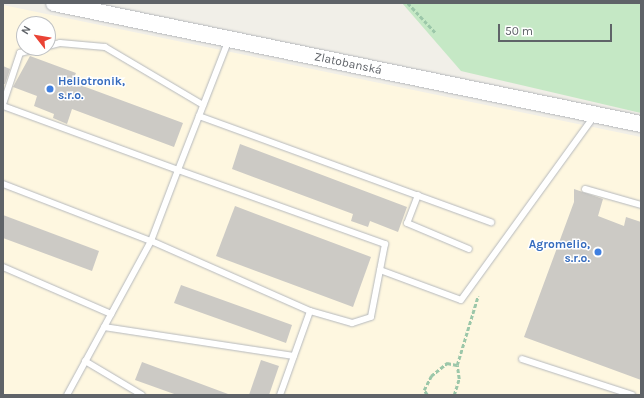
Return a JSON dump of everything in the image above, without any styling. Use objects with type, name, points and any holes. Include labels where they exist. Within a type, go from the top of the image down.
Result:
[{"type":"street","name":"Zlatobanská","points":[[54,3],[641,124]]},
{"type":"lane","points":[[67,395],[151,241],[229,40]]},
{"type":"lane","points":[[56,44],[60,43],[105,48],[203,105]]},
{"type":"lane","points":[[3,184],[151,241],[310,311],[352,323],[371,317],[385,244],[178,170],[3,105],[19,56]]},
{"type":"lane","points":[[380,270],[461,300],[595,115]]},
{"type":"lane","points":[[199,116],[491,222]]},
{"type":"lane","points":[[585,189],[641,206]]},
{"type":"lane","points":[[418,195],[407,223],[469,249]]},
{"type":"lane","points":[[3,267],[111,314]]},
{"type":"lane","points":[[280,395],[310,311]]},
{"type":"lane","points":[[104,327],[294,356]]},
{"type":"lane","points":[[522,360],[632,395]]},
{"type":"lane","points":[[85,361],[142,395]]},
{"type":"path","points":[[408,3],[436,33]]},
{"type":"path","points":[[454,395],[459,378],[457,365],[480,289]]},
{"type":"path","points":[[427,395],[424,390],[431,376],[447,363],[457,365]]},
{"type":"shaded area","points":[[3,5],[641,137],[641,395],[3,395]]},
{"type":"green space","points":[[402,3],[641,3],[641,113],[461,71]]},
{"type":"building","points":[[30,56],[76,73],[72,82],[183,123],[174,147],[72,109],[67,124],[53,118],[54,114],[34,106],[37,96],[13,87]]},
{"type":"building","points":[[3,66],[10,69],[5,84],[3,84]]},
{"type":"building","points":[[240,144],[407,207],[398,232],[370,221],[368,227],[351,221],[353,214],[232,169]]},
{"type":"building","points":[[574,189],[603,199],[598,216],[624,226],[626,217],[641,222],[641,380],[524,337],[574,202]]},
{"type":"building","points":[[235,206],[371,257],[353,307],[216,256]]},
{"type":"building","points":[[3,215],[99,251],[92,271],[3,238]]},
{"type":"building","points":[[181,285],[292,325],[286,343],[174,303]]},
{"type":"building","points":[[261,360],[279,366],[269,395],[249,395]]},
{"type":"building","points":[[142,362],[228,395],[177,395],[135,380]]},
{"type":"place","name":"Heliotronik, s.r.o.","points":[[50,89]]},
{"type":"place","name":"Agromelio, s.r.o.","points":[[598,252]]}]
